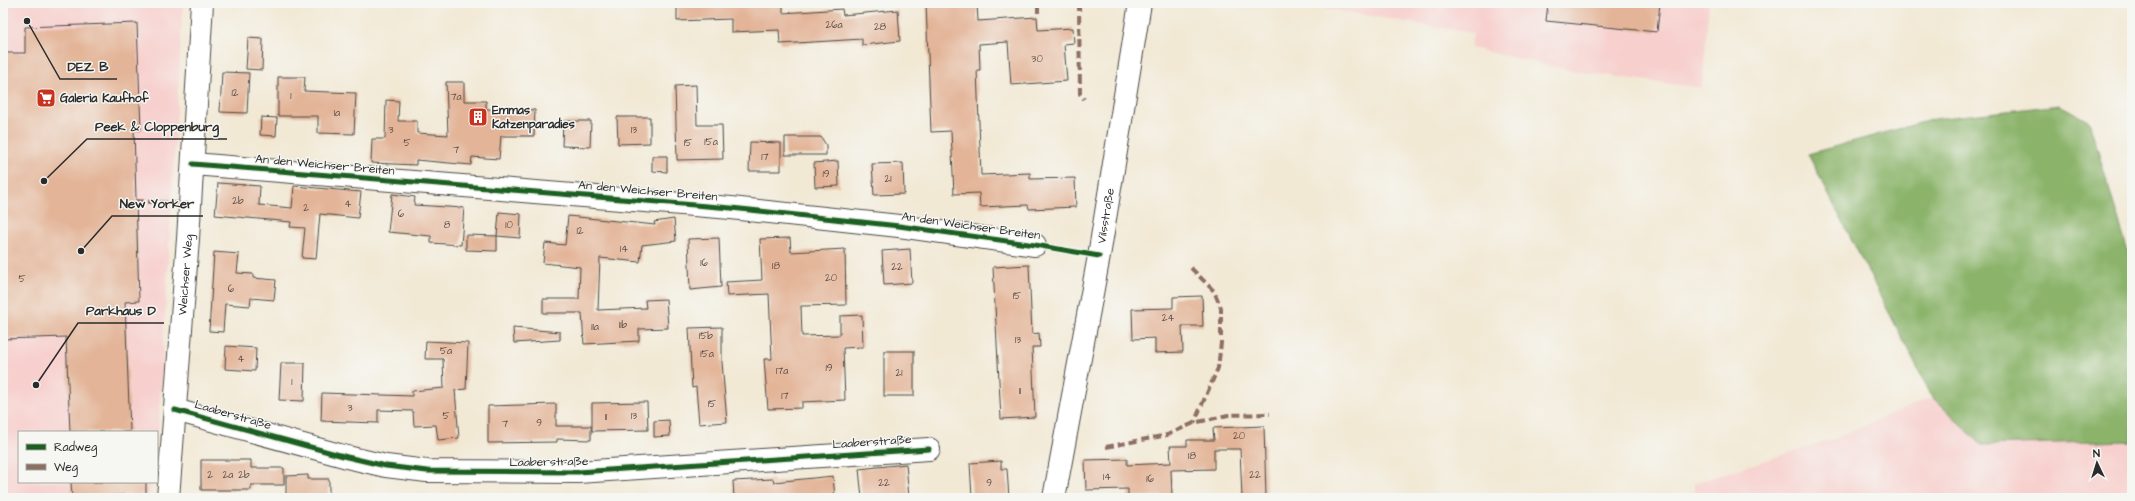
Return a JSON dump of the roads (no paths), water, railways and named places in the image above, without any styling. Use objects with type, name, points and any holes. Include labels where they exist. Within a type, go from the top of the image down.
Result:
[{"type":"street","name":"Weichser Weg","points":[[168,498],[193,164],[202,3]]},
{"type":"street","name":"Vilsstraße","points":[[1054,498],[1098,264],[1140,3]]},
{"type":"street","name":"An den Weichser Breiten","points":[[193,164],[731,208],[898,226],[1035,245]]},
{"type":"street","name":"Laaberstraße","points":[[175,410],[347,457],[386,466],[427,472],[578,472],[929,449]]},
{"type":"place","name":"DEZ B","points":[[27,21]]},
{"type":"place","name":"Galeria Kaufhof","points":[[46,98]]},
{"type":"place","name":"Emmas Katzenparadies","points":[[478,117]]},
{"type":"place","name":"Peek & Cloppenburg","points":[[44,181]]},
{"type":"place","name":"New Yorker","points":[[81,251]]},
{"type":"place","name":"Parkhaus D","points":[[36,385]]}]
